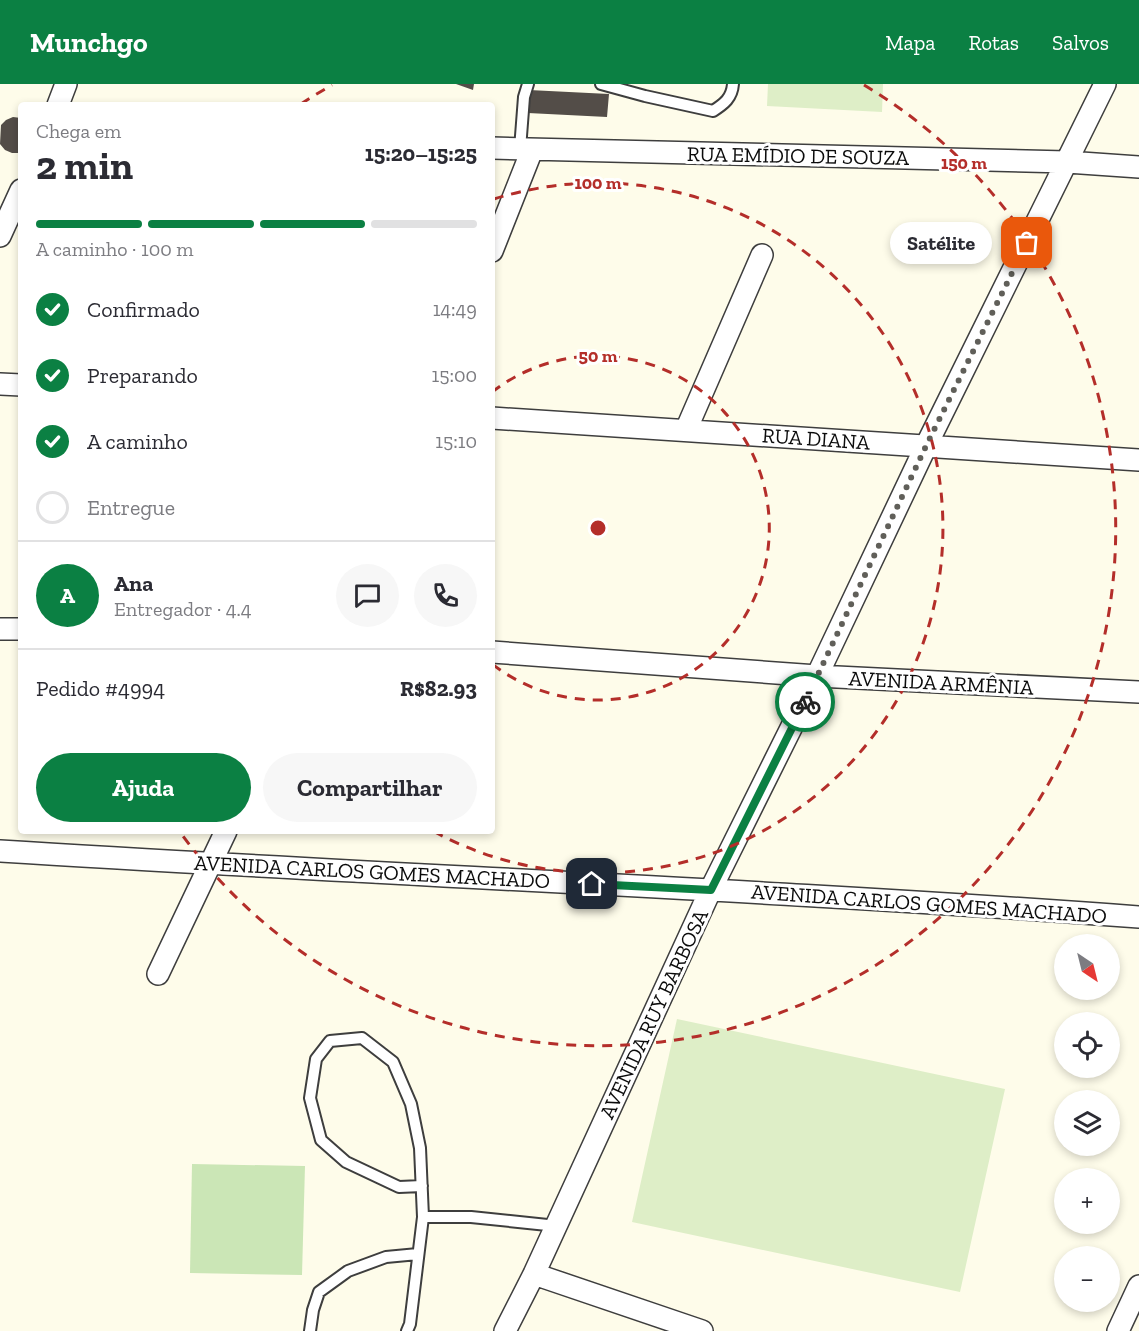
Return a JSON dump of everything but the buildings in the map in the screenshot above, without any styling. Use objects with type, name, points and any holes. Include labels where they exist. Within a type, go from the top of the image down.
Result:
[{"type":"street","points":[[59,102],[66,84]]},
{"type":"street","name":"AVENIDA RUY BARBOSA","points":[[505,1331],[557,1226],[711,890],[817,676],[926,446],[1105,84]]},
{"type":"street","name":"RUA EMÍDIO DE SOUZA","points":[[495,148],[1067,162],[1139,167]]},
{"type":"street","points":[[495,242],[526,150]]},
{"type":"street","points":[[0,236],[18,197]]},
{"type":"street","points":[[686,430],[762,255]]},
{"type":"street","points":[[0,384],[18,385]]},
{"type":"street","name":"RUA DIANA","points":[[495,418],[1139,460]]},
{"type":"street","points":[[0,629],[18,629]]},
{"type":"street","name":"AVENIDA ARMÊNIA","points":[[495,652],[817,676],[1139,693]]},
{"type":"street","points":[[158,974],[225,834]]},
{"type":"street","name":"AVENIDA CARLOS GOMES MACHADO","points":[[0,851],[711,890],[1139,917]]},
{"type":"street","points":[[534,1274],[702,1331]]},
{"type":"street","points":[[1118,1331],[1139,1286]]},
{"type":"lane","points":[[526,150],[524,97],[528,84]]},
{"type":"lane","points":[[601,84],[713,111],[725,103],[732,92],[733,84]]},
{"type":"lane","points":[[645,96],[647,84]]},
{"type":"lane","points":[[406,1331],[410,1323],[423,1217],[422,1186],[420,1148],[411,1104],[393,1062],[362,1038],[330,1041],[316,1059],[310,1098],[321,1140],[346,1162],[399,1187],[422,1186]]},
{"type":"lane","points":[[423,1217],[471,1217],[557,1226]]},
{"type":"lane","points":[[310,1331],[319,1292],[348,1271],[386,1257],[418,1254]]},
{"type":"green space","points":[[768,84],[883,84],[882,112],[767,106]]},
{"type":"green space","points":[[677,1019],[1005,1089],[960,1292],[632,1222]]},
{"type":"green space","points":[[192,1164],[305,1166],[302,1275],[190,1273]]},
{"type":"way so far","points":[[805,702],[926,446],[1027,243]]},
{"type":"place","name":"Satélite","points":[[1027,243]]},
{"type":"route","points":[[592,884],[711,890],[805,702]]}]
